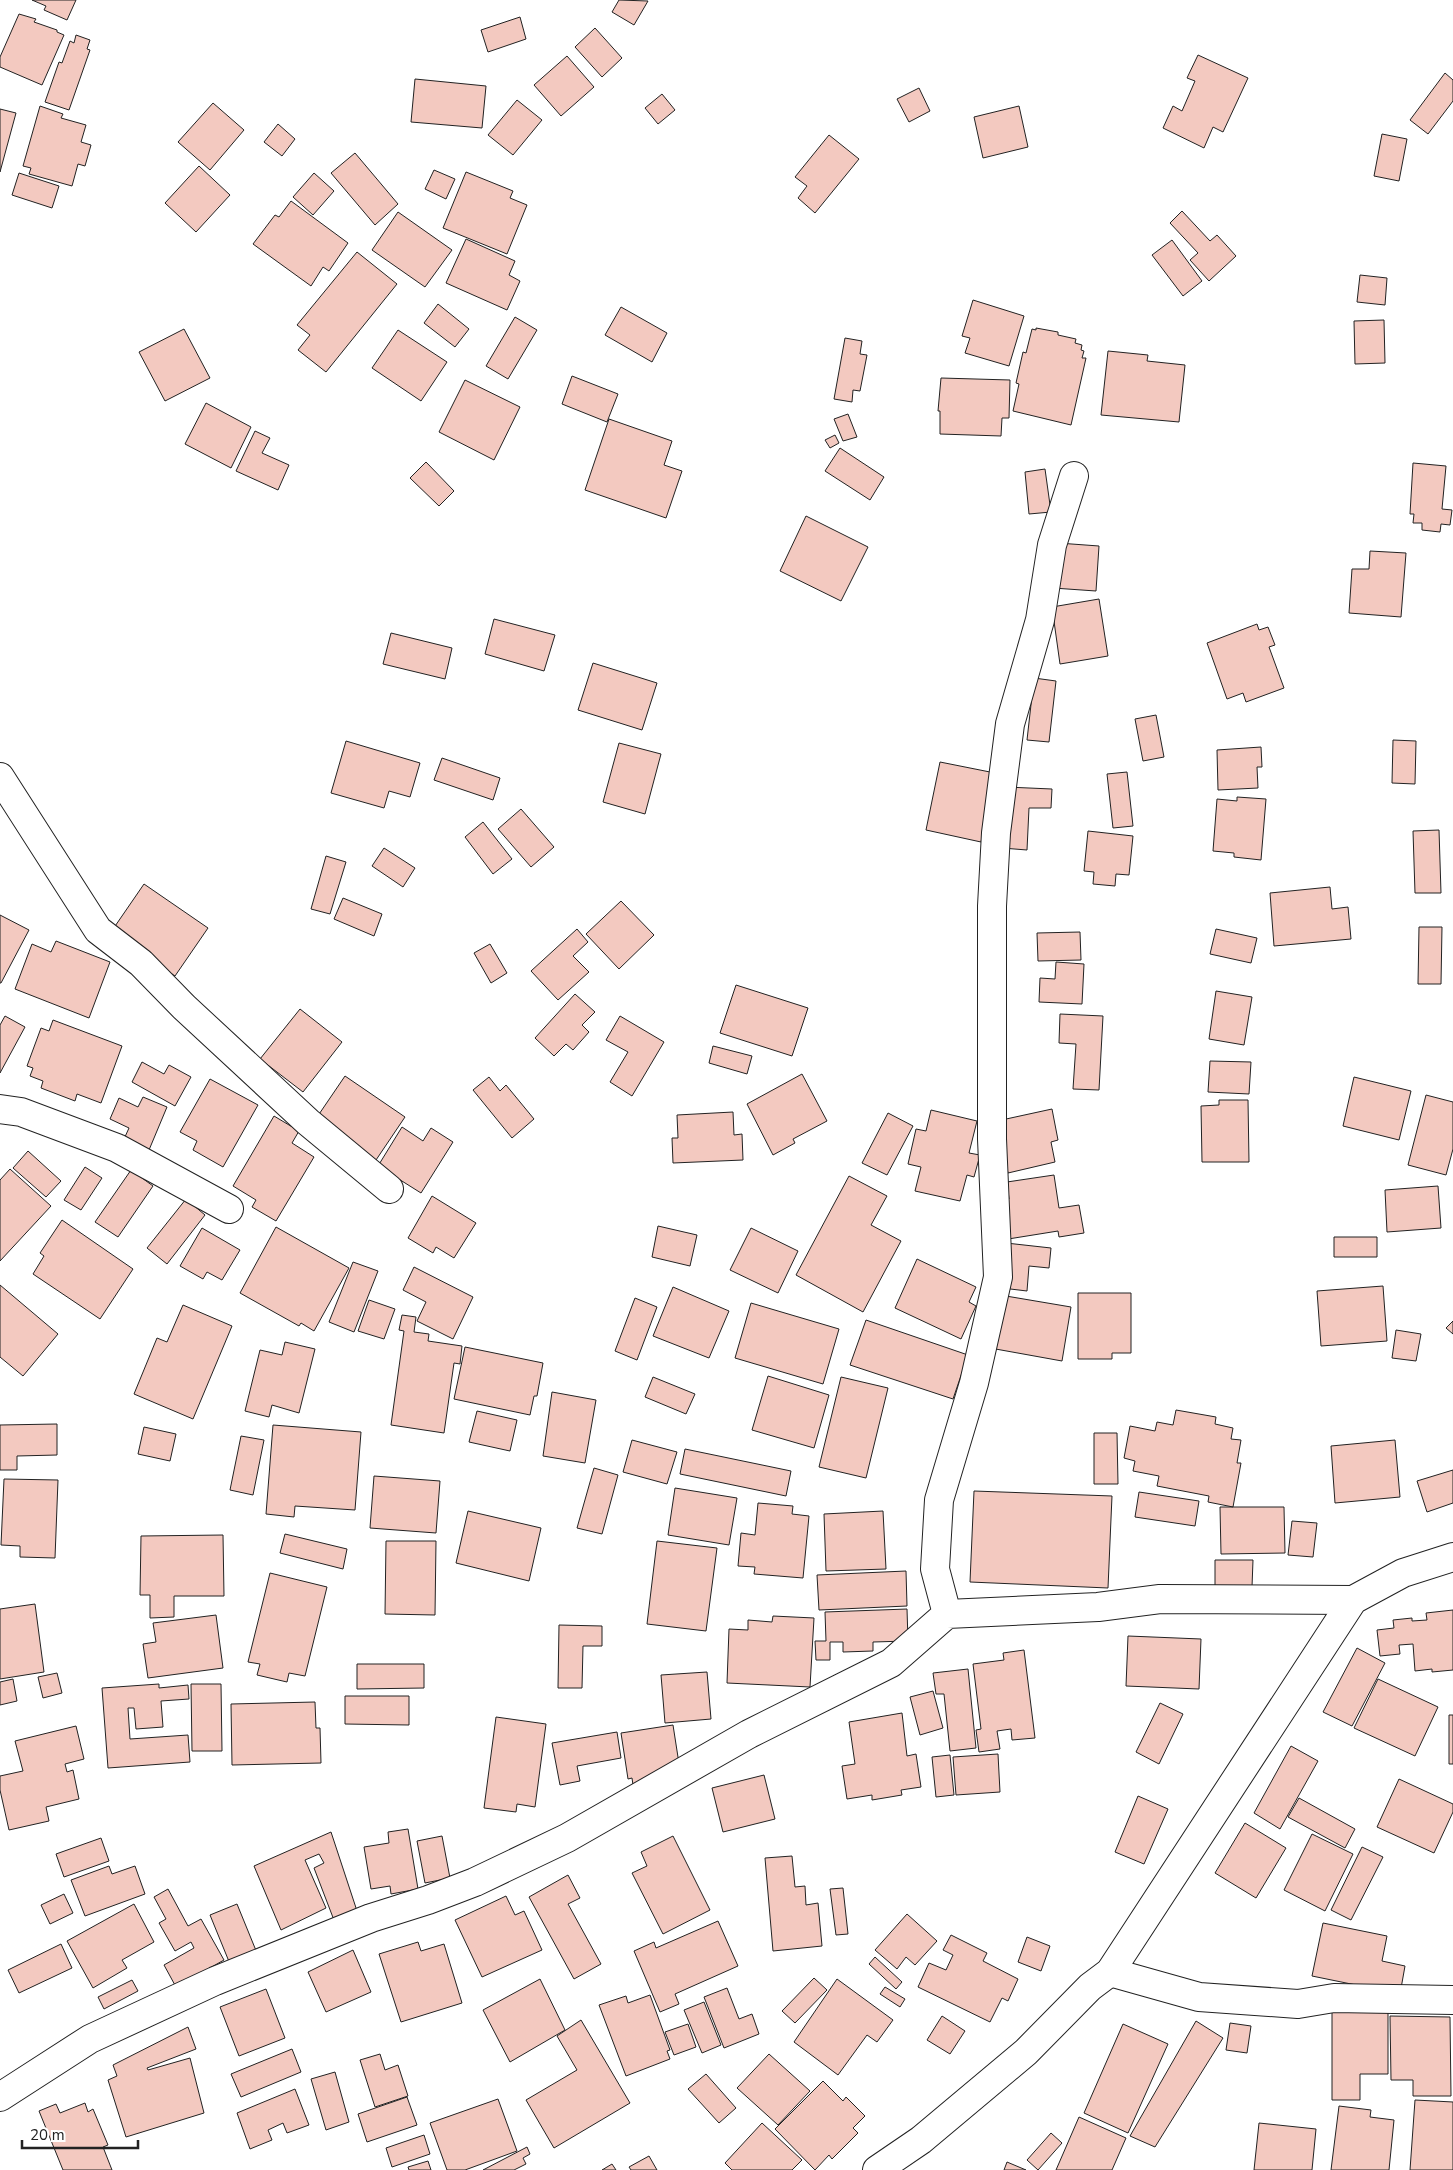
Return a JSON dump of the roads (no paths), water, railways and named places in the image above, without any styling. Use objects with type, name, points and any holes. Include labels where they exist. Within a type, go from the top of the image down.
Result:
[{"type":"street","points":[[947,1614],[935,1569],[939,1500],[974,1383],[998,1277],[992,1139],[992,906],[996,833],[1010,724],[1040,620],[1052,545],[1074,476]]},
{"type":"street","points":[[0,777],[98,930],[141,963],[184,1007],[308,1122],[389,1189]]},
{"type":"street","points":[[0,1109],[21,1112],[117,1148],[229,1209]]},
{"type":"street","points":[[877,2170],[921,2140],[1018,2058],[1090,1987],[1110,1972],[1353,1600],[1403,1573],[1453,1557]]},
{"type":"street","points":[[0,2097],[90,2039],[215,1981],[371,1918],[428,1900],[475,1882],[567,1838],[749,1734],[891,1662],[947,1614],[1098,1607],[1160,1599],[1353,1600]]},
{"type":"street","points":[[1110,1972],[1200,1997],[1298,2004],[1334,1998],[1453,2000]]}]
